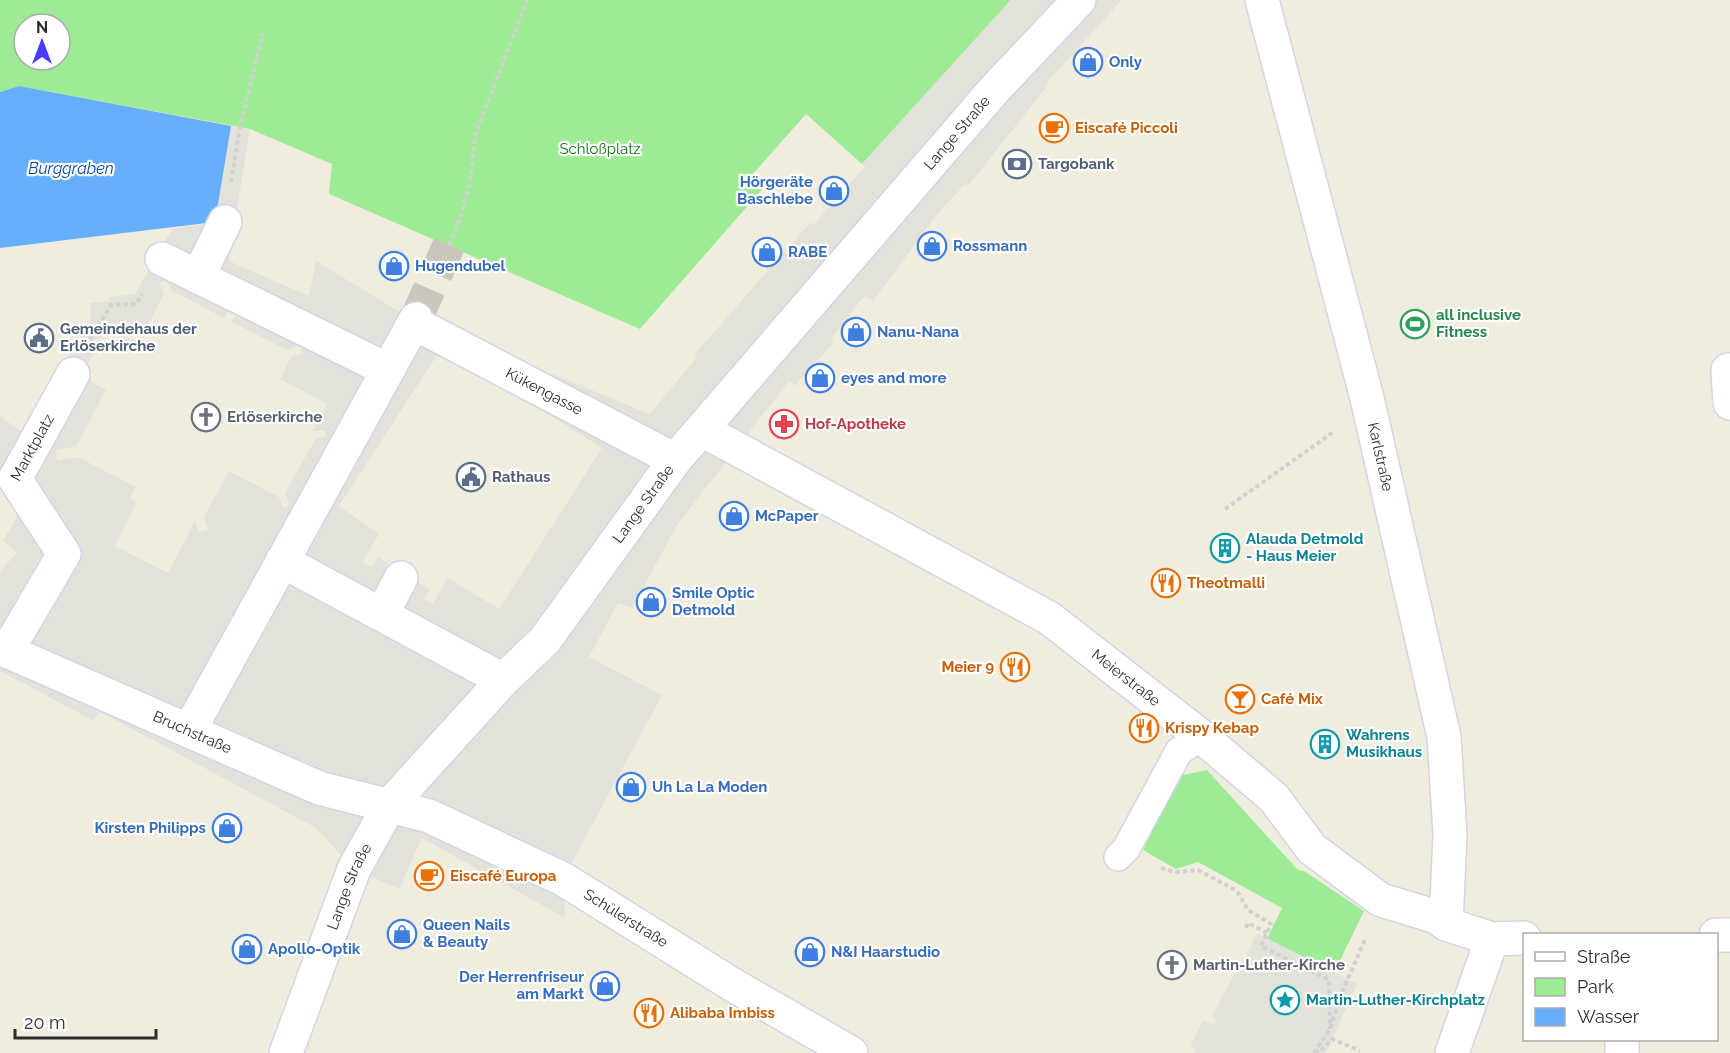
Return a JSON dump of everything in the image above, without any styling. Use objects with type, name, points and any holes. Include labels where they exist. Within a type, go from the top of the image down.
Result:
[{"type":"street","name":"Lange Straße","points":[[286,1053],[354,869],[389,806],[503,680],[545,640],[675,460],[994,90],[1079,0]]},
{"type":"street","name":"Karlstraße","points":[[1262,0],[1368,406],[1444,737],[1450,834],[1446,924]]},
{"type":"street","points":[[198,277],[225,222]]},
{"type":"street","points":[[162,259],[388,370],[189,731]]},
{"type":"street","name":"Kükengasse","points":[[388,370],[415,321],[675,460]]},
{"type":"street","points":[[1728,370],[1730,403]]},
{"type":"street","name":"Marktplatz","points":[[4,650],[64,554],[15,479],[73,374]]},
{"type":"street","name":"Meierstraße","points":[[702,430],[1049,618],[1202,737],[1274,798],[1312,849],[1381,900],[1437,917],[1446,924],[1492,939],[1523,938]]},
{"type":"street","points":[[282,561],[503,680]]},
{"type":"street","points":[[382,614],[401,578]]},
{"type":"street","name":"Bruchstraße","points":[[4,650],[319,788],[389,806]]},
{"type":"street","name":"Schülerstraße","points":[[389,806],[429,816],[563,879],[733,985],[851,1053]]},
{"type":"street","points":[[1452,1053],[1492,939]]},
{"type":"lane","points":[[1122,853],[1179,751],[1202,737]]},
{"type":"path","points":[[449,245],[460,219],[471,178],[475,135],[527,0]]},
{"type":"path","points":[[225,222],[240,127],[264,33]]},
{"type":"path","points":[[73,374],[83,350],[111,305],[136,304],[162,259]]},
{"type":"path","points":[[1225,509],[1368,406]]},
{"type":"path","points":[[1122,853],[1174,873],[1198,870],[1237,891],[1248,910],[1271,924],[1261,946],[1329,980],[1330,1029]]},
{"type":"path","points":[[1246,928],[1248,923],[1267,933]]},
{"type":"path","points":[[1314,1052],[1330,1029],[1340,997],[1368,934]]},
{"type":"path","points":[[1314,1052],[1319,1053],[1332,1040],[1360,1050]]},
{"type":"green space","name":"Schloßplatz","points":[[0,0],[1011,0],[862,164],[806,114],[753,174],[765,186],[640,329],[329,194],[332,164],[250,129],[19,86],[0,92]]},
{"type":"green space","points":[[1207,770],[1298,870],[1304,871],[1364,911],[1334,973],[1267,939],[1282,908],[1198,862],[1176,869],[1143,850],[1178,776]]},
{"type":"shaded area","points":[[1011,0],[1122,0],[1048,81],[1048,85],[968,186],[965,184],[939,212],[873,301],[865,295],[831,339],[834,342],[795,386],[789,381],[677,525],[632,608],[618,603],[589,657],[662,695],[563,879],[565,918],[422,838],[399,889],[354,869],[316,828],[99,711],[94,721],[0,671],[0,571],[17,553],[3,540],[19,514],[0,487],[0,416],[23,433],[91,319],[90,303],[109,301],[109,297],[135,294],[172,229],[215,222],[231,126],[250,129],[229,261],[309,296],[316,261],[398,311],[650,414],[697,357],[694,355],[810,223],[813,225],[865,167],[862,164]],"holes":[[[166,280],[171,290],[224,318],[229,309],[237,314],[232,322],[287,350],[300,346],[302,353],[291,357],[280,379],[328,404],[313,431],[325,430],[326,436],[316,438],[285,493],[289,505],[283,508],[279,497],[229,471],[204,517],[208,530],[199,532],[195,521],[168,573],[115,546],[137,502],[130,498],[136,487],[78,457],[57,460],[56,449],[76,447],[106,390],[81,376],[106,329],[136,347],[138,343],[123,335],[127,328],[143,335],[164,294],[159,283]],[[443,346],[602,448],[499,609],[448,578],[433,604],[424,599],[430,590],[378,557],[372,567],[362,562],[379,534],[339,506]]]},
{"type":"shaded area","name":"Martin-Luther-Kirchplatz","points":[[1257,933],[1357,984],[1326,1053],[1194,1053],[1196,1049],[1190,1046],[1203,1021],[1214,1025],[1216,1019],[1212,1016],[1237,969],[1241,971],[1245,964],[1243,962]]},
{"type":"water","name":"Burggraben","points":[[19,86],[231,126],[215,222],[0,248],[0,92]]},
{"type":"tunnel","points":[[416,319],[449,245]]},
{"type":"place","name":"Only","points":[[1088,62]]},
{"type":"place","name":"Eiscafé Piccoli","points":[[1054,128]]},
{"type":"place","name":"Targobank","points":[[1017,164]]},
{"type":"place","name":"Hörgeräte Baschlebe","points":[[834,191]]},
{"type":"place","name":"Rossmann","points":[[932,246]]},
{"type":"place","name":"RABE","points":[[767,252]]},
{"type":"place","name":"Hugendubel","points":[[394,266]]},
{"type":"place","name":"all inclusive Fitness","points":[[1415,324]]},
{"type":"place","name":"Nanu-Nana","points":[[856,332]]},
{"type":"place","name":"Gemeindehaus der Erlöserkirche","points":[[39,338]]},
{"type":"place","name":"eyes and more","points":[[820,378]]},
{"type":"place","name":"Erlöserkirche","points":[[206,417]]},
{"type":"place","name":"Hof-Apotheke","points":[[784,424]]},
{"type":"place","name":"Rathaus","points":[[471,477]]},
{"type":"place","name":"McPaper","points":[[734,516]]},
{"type":"place","name":"Alauda Detmold - Haus Meier","points":[[1225,548]]},
{"type":"place","name":"Theotmalli","points":[[1166,583]]},
{"type":"place","name":"Smile Optic Detmold","points":[[651,602]]},
{"type":"place","name":"Meier 9","points":[[1015,667]]},
{"type":"place","name":"Café Mix","points":[[1240,699]]},
{"type":"place","name":"Krispy Kebap","points":[[1144,728]]},
{"type":"place","name":"Wahrens Musikhaus","points":[[1325,744]]},
{"type":"place","name":"Uh La La Moden","points":[[631,787]]},
{"type":"place","name":"Kirsten Philipps","points":[[227,828]]},
{"type":"place","name":"Eiscafé Europa","points":[[429,876]]},
{"type":"place","name":"Queen Nails & Beauty","points":[[402,934]]},
{"type":"place","name":"Apollo-Optik","points":[[247,949]]},
{"type":"place","name":"N&I Haarstudio","points":[[810,952]]},
{"type":"place","name":"Martin-Luther-Kirche","points":[[1172,965]]},
{"type":"place","name":"Der Herrenfriseur am Markt","points":[[605,986]]},
{"type":"place","name":"Martin-Luther-Kirchplatz","points":[[1285,1000]]},
{"type":"place","name":"Alibaba Imbiss","points":[[649,1013]]}]
